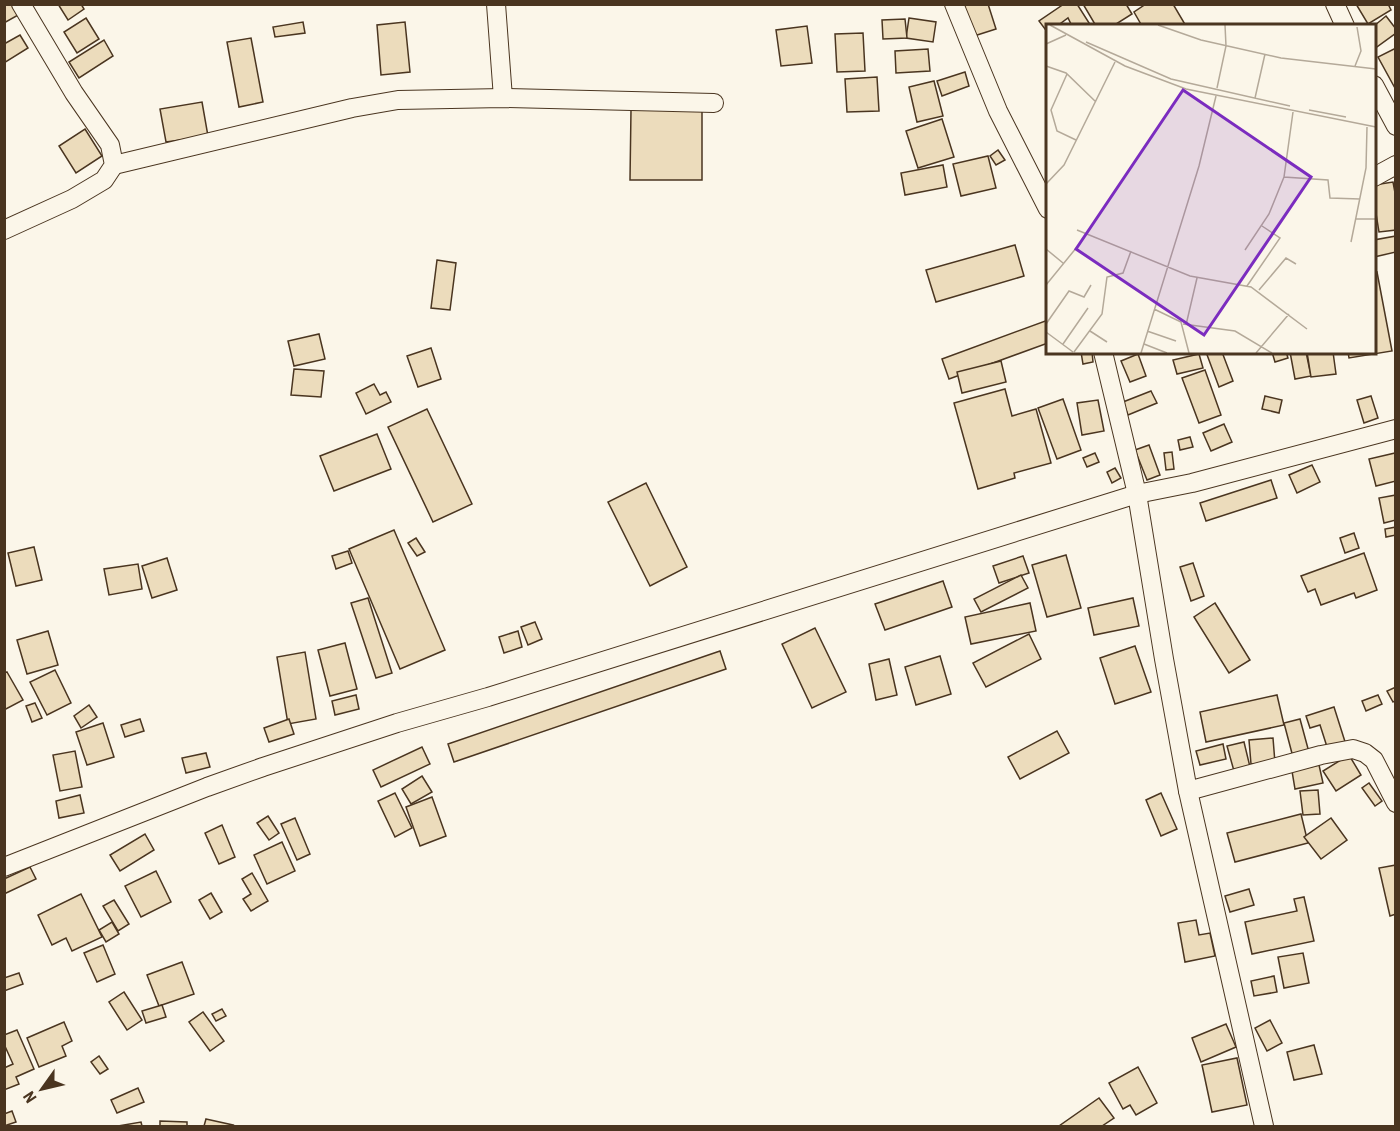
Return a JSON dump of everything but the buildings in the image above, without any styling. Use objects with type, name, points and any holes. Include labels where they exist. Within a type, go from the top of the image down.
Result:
[{"type":"street","points":[[21,4],[74,93],[110,145],[114,165]]},
{"type":"street","points":[[496,4],[503,98]]},
{"type":"street","points":[[954,4],[1005,127],[1046,207]]},
{"type":"street","points":[[1335,4],[1344,24]]},
{"type":"street","points":[[1376,89],[1395,126]]},
{"type":"street","points":[[4,230],[72,199],[104,180],[114,165],[352,108],[398,100],[503,98],[714,103]]},
{"type":"street","points":[[1376,176],[1395,165]]},
{"type":"street","points":[[1103,354],[1137,494],[1188,791],[1264,1126]]},
{"type":"street","points":[[4,867],[207,787],[397,723],[488,697],[1137,494],[1192,483],[1395,429]]},
{"type":"street","points":[[1188,791],[1321,755],[1353,749],[1365,753],[1374,760],[1395,803]]}]
